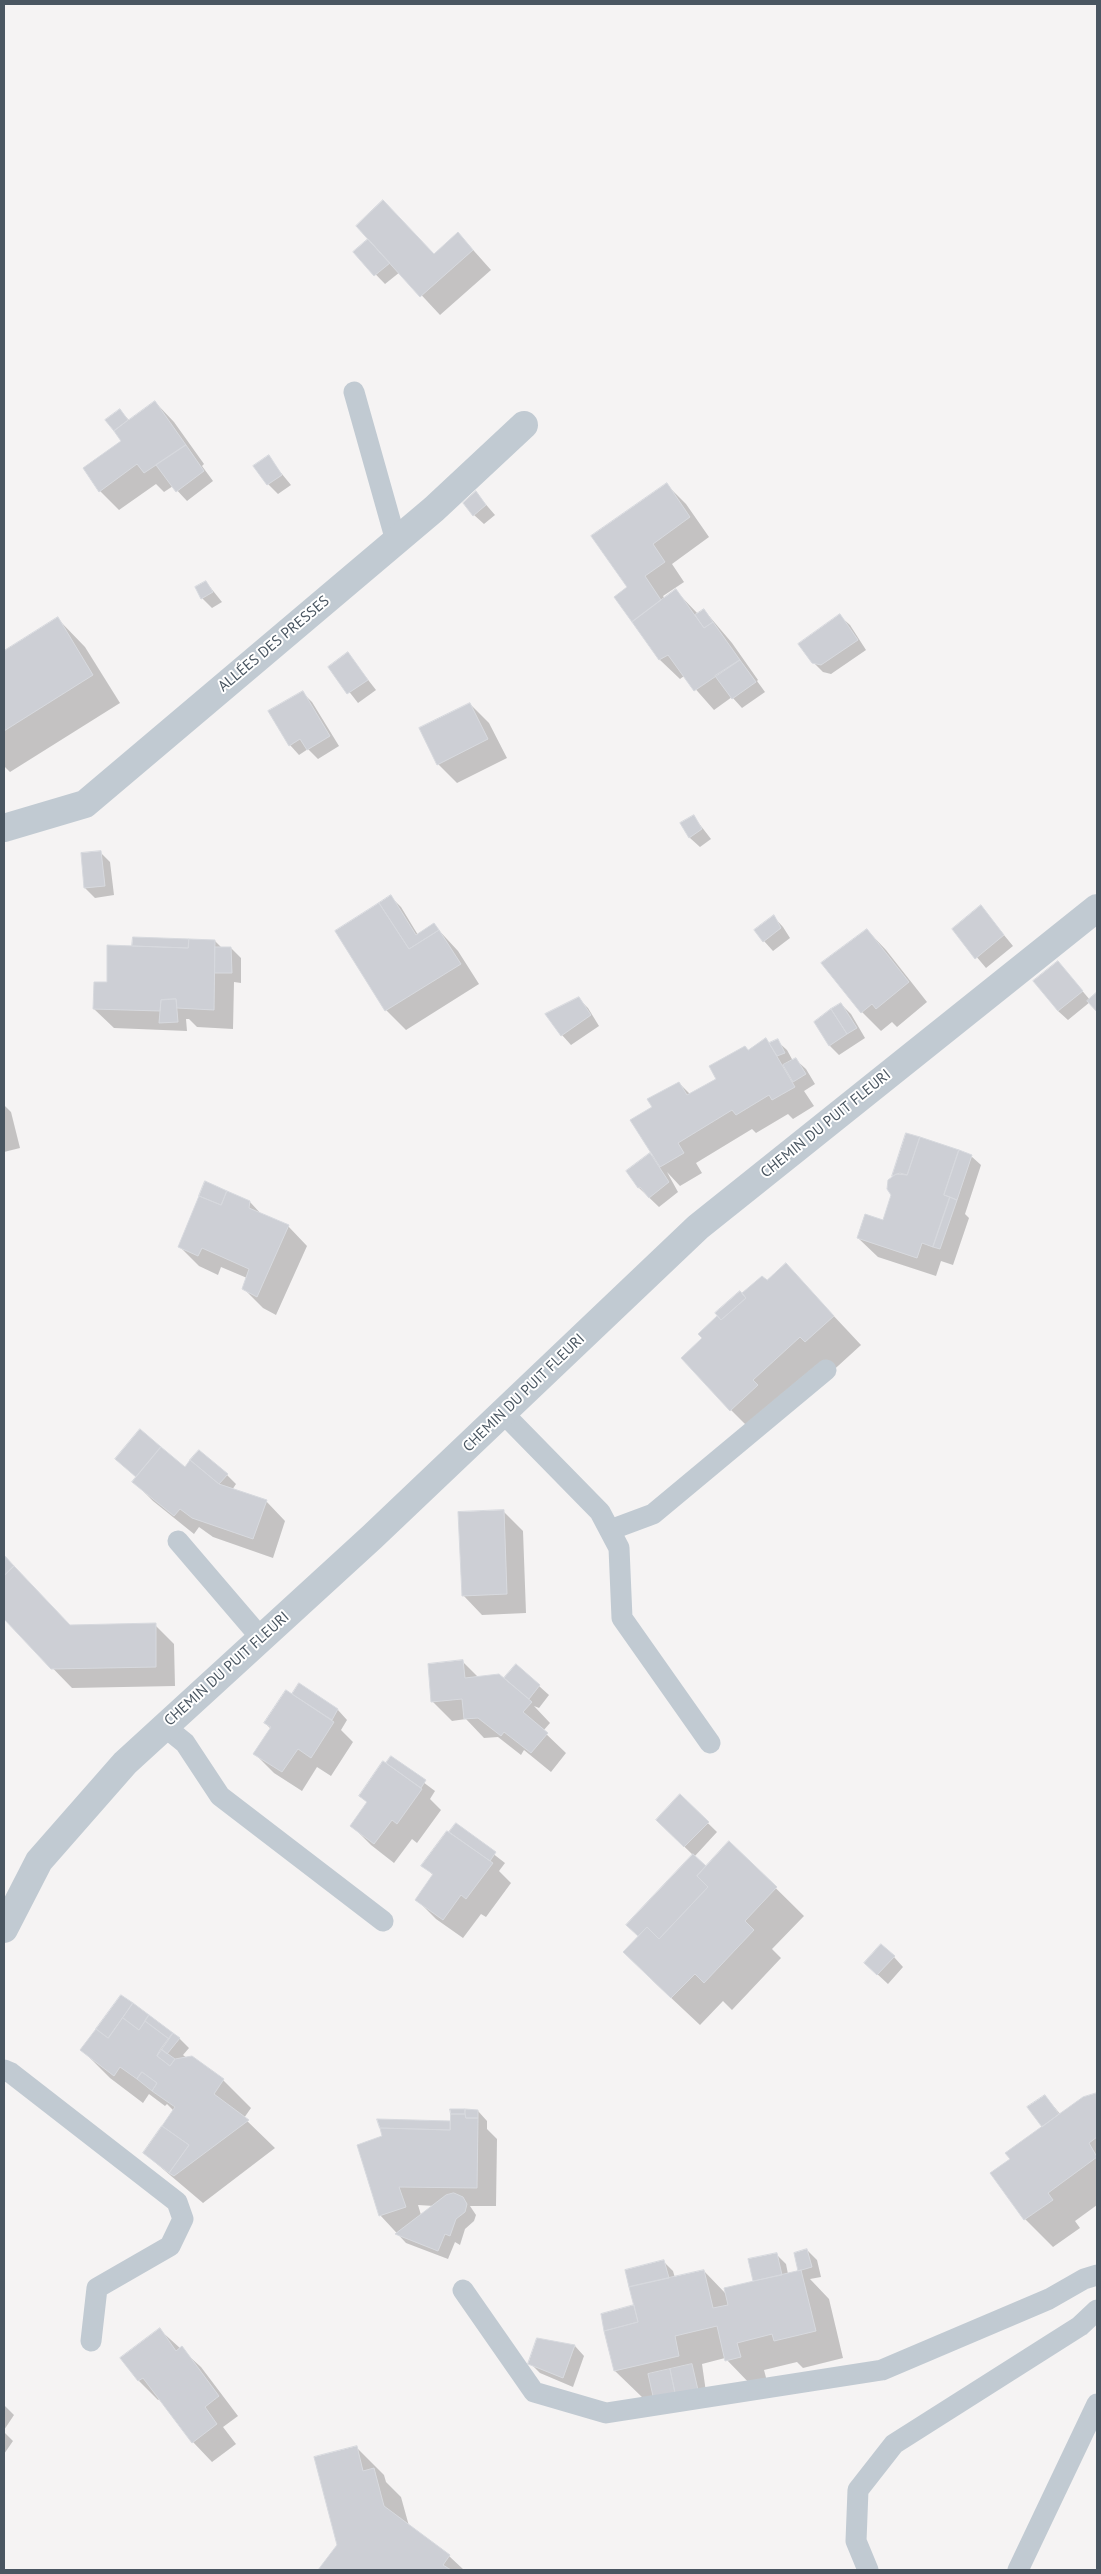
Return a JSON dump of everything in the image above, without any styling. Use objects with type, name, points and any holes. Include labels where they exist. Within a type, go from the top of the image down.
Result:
[{"type":"street","name":"ALLÉES DES PRESSES","points":[[4,828],[85,804],[434,509],[524,425]]},
{"type":"street","name":"CHEMIN DU PUIT FLEURI","points":[[4,1929],[11,1897],[39,1861],[125,1763],[503,1413],[698,1227],[1097,908]]},
{"type":"lane","points":[[354,392],[396,541]]},
{"type":"lane","points":[[610,1530],[653,1514],[826,1370]]},
{"type":"lane","points":[[503,1413],[600,1512],[619,1548],[622,1618],[710,1743]]},
{"type":"lane","points":[[178,1540],[261,1638]]},
{"type":"lane","points":[[164,1726],[185,1744],[220,1796],[383,1920]]},
{"type":"lane","points":[[4,2070],[11,2072],[177,2202],[183,2219],[170,2246],[97,2288],[90,2341]]},
{"type":"lane","points":[[463,2290],[534,2392],[606,2413],[882,2370],[1049,2299],[1084,2279],[1097,2275]]},
{"type":"lane","points":[[868,2570],[856,2540],[858,2490],[894,2444],[1080,2326],[1097,2310]]},
{"type":"lane","points":[[1018,2570],[1097,2404]]},
{"type":"building","points":[[383,200],[434,254],[458,232],[473,250],[420,297],[356,226]]},
{"type":"building","points":[[368,239],[390,263],[374,276],[353,252]]},
{"type":"building","points":[[155,401],[186,445],[144,473],[137,464],[99,492],[83,468],[121,441],[114,431]]},
{"type":"building","points":[[120,409],[128,420],[114,431],[105,420]]},
{"type":"building","points":[[186,445],[204,471],[176,492],[156,465]]},
{"type":"building","points":[[269,455],[282,475],[267,485],[253,466]]},
{"type":"building","points":[[667,483],[690,517],[653,544],[665,562],[645,576],[661,600],[632,622],[614,597],[627,587],[591,536]]},
{"type":"building","points":[[476,491],[486,505],[473,516],[463,503]]},
{"type":"building","points":[[206,581],[213,592],[201,599],[195,587]]},
{"type":"building","points":[[676,589],[704,628],[713,622],[740,660],[694,691],[668,655],[659,660],[632,622]]},
{"type":"building","points":[[704,609],[713,622],[704,628],[695,615]]},
{"type":"building","points":[[840,614],[858,640],[821,665],[812,663],[798,644]]},
{"type":"building","points":[[58,617],[93,675],[4,731],[4,651]]},
{"type":"building","points":[[348,652],[368,680],[347,694],[328,667]]},
{"type":"building","points":[[740,660],[756,682],[732,699],[715,676]]},
{"type":"building","points":[[303,691],[330,736],[307,750],[300,739],[289,746],[268,711]]},
{"type":"building","points":[[470,703],[488,739],[437,765],[419,728]]},
{"type":"building","points":[[694,815],[702,829],[689,838],[680,823]]},
{"type":"building","points":[[101,851],[105,886],[84,888],[81,853]]},
{"type":"building","points":[[391,895],[416,935],[434,923],[439,930],[409,949],[379,903]]},
{"type":"building","points":[[379,903],[409,949],[439,930],[461,964],[385,1011],[335,931]]},
{"type":"building","points":[[981,905],[1004,935],[975,959],[952,929]]},
{"type":"building","points":[[774,915],[781,928],[763,942],[754,930]]},
{"type":"building","points":[[867,929],[909,982],[876,1009],[872,1004],[861,1013],[821,963]]},
{"type":"building","points":[[133,937],[189,939],[188,948],[132,946]]},
{"type":"building","points":[[189,939],[215,940],[214,1010],[177,1008],[176,999],[161,1000],[160,1011],[93,1009],[94,982],[107,982],[107,945],[188,948]]},
{"type":"building","points":[[215,947],[231,947],[232,973],[215,973]]},
{"type":"building","points":[[1058,961],[1083,991],[1058,1011],[1033,981]]},
{"type":"building","points":[[1097,992],[1097,1012],[1087,1001]]},
{"type":"building","points":[[579,997],[591,1015],[561,1036],[545,1014]]},
{"type":"building","points":[[176,999],[178,1022],[159,1023],[161,1000]]},
{"type":"building","points":[[841,1003],[857,1028],[847,1034],[831,1009]]},
{"type":"building","points":[[831,1009],[847,1034],[829,1046],[814,1022]]},
{"type":"building","points":[[766,1038],[795,1087],[772,1100],[769,1095],[736,1115],[732,1110],[678,1143],[684,1153],[660,1167],[630,1120],[652,1107],[647,1099],[679,1082],[687,1095],[716,1079],[709,1066],[745,1046],[748,1050]]},
{"type":"building","points":[[778,1039],[785,1053],[777,1056],[769,1043]]},
{"type":"building","points":[[796,1058],[806,1074],[793,1082],[783,1065]]},
{"type":"building","points":[[906,1133],[920,1137],[907,1175],[900,1173],[892,1176]]},
{"type":"building","points":[[920,1137],[959,1150],[944,1195],[950,1197],[933,1247],[922,1243],[917,1258],[857,1238],[865,1214],[883,1220],[891,1195],[887,1189],[888,1180],[896,1174],[907,1175]]},
{"type":"building","points":[[959,1150],[972,1155],[957,1200],[944,1195]]},
{"type":"building","points":[[650,1153],[669,1182],[649,1198],[640,1187],[638,1188],[626,1171]]},
{"type":"building","points":[[205,1181],[227,1191],[221,1205],[199,1196]]},
{"type":"building","points":[[227,1191],[250,1201],[249,1208],[289,1225],[257,1297],[242,1289],[249,1269],[202,1248],[198,1256],[178,1247],[199,1196],[221,1205]]},
{"type":"building","points":[[950,1197],[957,1200],[940,1249],[933,1247]]},
{"type":"building","points":[[786,1263],[834,1316],[805,1342],[800,1337],[753,1380],[758,1385],[730,1411],[681,1358],[702,1338],[698,1334],[717,1316],[721,1320],[746,1298],[742,1293],[762,1276],[767,1280]]},
{"type":"building","points":[[740,1291],[746,1298],[721,1320],[715,1313]]},
{"type":"building","points":[[140,1429],[161,1447],[136,1477],[115,1459]]},
{"type":"building","points":[[161,1447],[185,1467],[190,1460],[219,1484],[267,1500],[253,1539],[192,1518],[180,1509],[174,1516],[132,1482]]},
{"type":"building","points":[[199,1450],[228,1474],[219,1484],[190,1460]]},
{"type":"building","points":[[504,1510],[507,1594],[462,1596],[458,1512]]},
{"type":"building","points":[[4,1555],[14,1566],[4,1576]]},
{"type":"building","points":[[14,1566],[70,1625],[156,1623],[156,1667],[51,1669],[4,1619],[4,1576]]},
{"type":"building","points":[[463,1660],[465,1678],[499,1674],[532,1702],[523,1712],[548,1733],[531,1753],[504,1732],[501,1736],[478,1718],[464,1719],[462,1699],[431,1702],[428,1664]]},
{"type":"building","points":[[516,1664],[540,1685],[529,1699],[504,1678]]},
{"type":"building","points":[[299,1683],[338,1709],[332,1720],[292,1694]]},
{"type":"building","points":[[286,1690],[334,1722],[311,1758],[298,1749],[282,1772],[253,1754],[271,1727],[264,1723]]},
{"type":"building","points":[[391,1756],[426,1780],[421,1788],[386,1763]]},
{"type":"building","points":[[383,1761],[422,1789],[397,1824],[392,1820],[374,1844],[350,1826],[367,1802],[359,1796]]},
{"type":"building","points":[[680,1794],[709,1822],[684,1847],[656,1820]]},
{"type":"building","points":[[456,1823],[496,1852],[490,1861],[449,1832]]},
{"type":"building","points":[[447,1831],[493,1863],[466,1899],[461,1895],[443,1920],[415,1900],[433,1874],[421,1866]]},
{"type":"building","points":[[729,1841],[777,1887],[745,1921],[754,1930],[704,1983],[695,1974],[671,1998],[623,1952],[647,1927],[659,1939],[708,1887],[697,1876]]},
{"type":"building","points":[[693,1854],[706,1866],[697,1876],[708,1887],[659,1939],[647,1927],[638,1936],[626,1925]]},
{"type":"building","points":[[881,1944],[895,1956],[877,1975],[864,1963]]},
{"type":"building","points":[[121,1995],[133,2003],[108,2038],[96,2029]]},
{"type":"building","points":[[133,2003],[149,2015],[139,2030],[123,2018]]},
{"type":"building","points":[[149,2015],[173,2033],[169,2039],[145,2021]]},
{"type":"building","points":[[123,2018],[139,2030],[145,2021],[169,2039],[157,2056],[170,2066],[175,2059],[192,2056],[224,2079],[214,2094],[249,2120],[174,2176],[169,2173],[189,2145],[162,2126],[175,2107],[152,2091],[157,2083],[142,2072],[137,2079],[120,2067],[114,2076],[80,2050],[96,2029],[108,2038]]},
{"type":"building","points":[[173,2033],[180,2038],[167,2054],[161,2049]]},
{"type":"building","points":[[161,2049],[175,2059],[170,2066],[157,2056]]},
{"type":"building","points":[[142,2072],[157,2083],[152,2091],[137,2079]]},
{"type":"building","points":[[1097,2093],[1097,2137],[1089,2143],[1097,2157],[1048,2193],[1053,2200],[1024,2220],[990,2173],[1010,2159],[1005,2153],[1083,2097]]},
{"type":"building","points":[[1045,2095],[1059,2114],[1042,2127],[1027,2107]]},
{"type":"building","points":[[450,2109],[465,2109],[465,2114],[451,2114]]},
{"type":"building","points":[[465,2109],[478,2110],[478,2118],[466,2118]]},
{"type":"building","points":[[451,2114],[465,2114],[466,2118],[478,2118],[477,2188],[399,2187],[406,2207],[379,2216],[357,2145],[382,2136],[380,2128],[450,2130]]},
{"type":"building","points":[[377,2119],[450,2121],[450,2130],[380,2128]]},
{"type":"building","points":[[162,2126],[189,2145],[169,2173],[143,2153]]},
{"type":"building","points":[[454,2193],[463,2197],[467,2204],[465,2212],[456,2219],[450,2236],[445,2234],[438,2251],[395,2234],[446,2195]]},
{"type":"building","points":[[807,2249],[812,2267],[798,2271],[794,2253]]},
{"type":"building","points":[[777,2253],[782,2275],[753,2281],[748,2259]]},
{"type":"building","points":[[664,2260],[669,2278],[629,2287],[625,2270]]},
{"type":"building","points":[[704,2270],[713,2308],[728,2305],[724,2288],[801,2270],[816,2331],[774,2341],[772,2334],[737,2343],[741,2357],[725,2361],[717,2326],[675,2336],[679,2356],[614,2371],[604,2331],[638,2322],[629,2287]]},
{"type":"building","points":[[634,2305],[638,2322],[604,2331],[601,2314]]},
{"type":"building","points":[[160,2328],[176,2351],[182,2346],[219,2396],[205,2407],[217,2424],[192,2443],[143,2378],[138,2381],[120,2358]]},
{"type":"building","points":[[537,2338],[575,2345],[563,2378],[528,2364]]},
{"type":"building","points":[[692,2364],[698,2390],[675,2393],[670,2369]]},
{"type":"building","points":[[670,2369],[675,2393],[653,2396],[648,2374]]},
{"type":"building","points":[[357,2446],[363,2471],[374,2468],[384,2506],[450,2555],[443,2565],[451,2570],[318,2570],[337,2545],[314,2457]]}]
